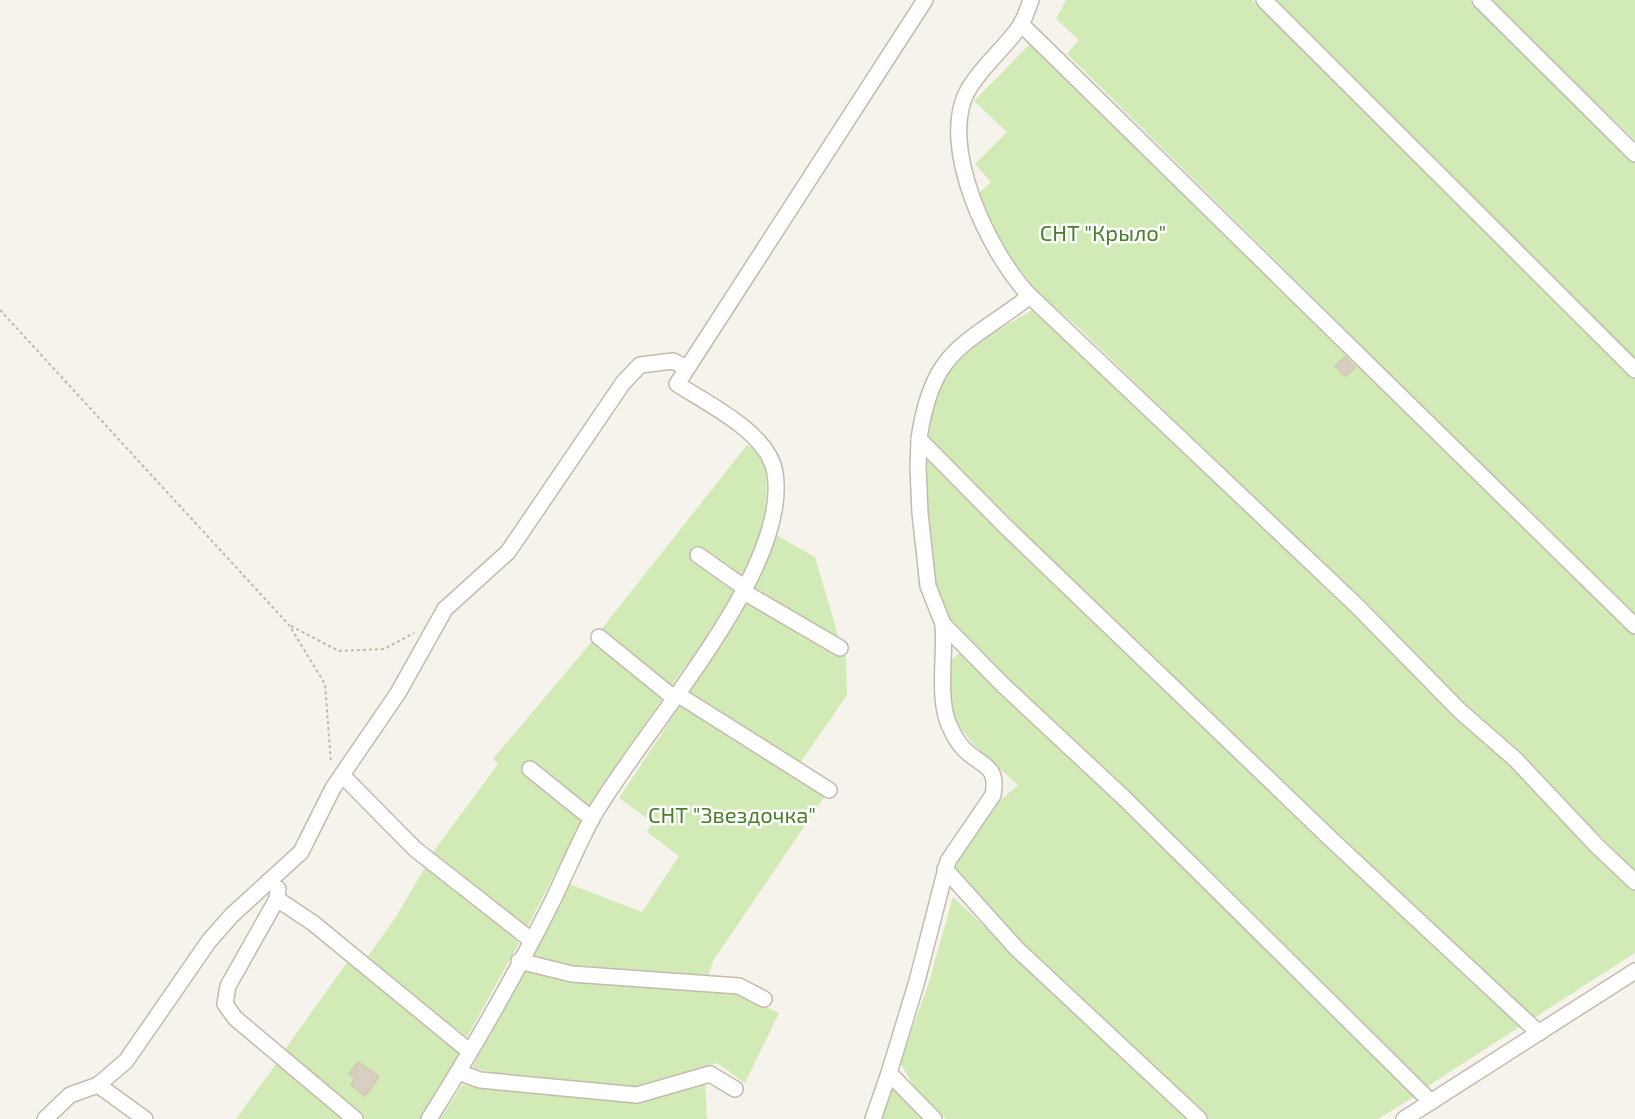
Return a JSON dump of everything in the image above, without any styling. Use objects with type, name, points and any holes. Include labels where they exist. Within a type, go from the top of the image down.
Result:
[{"type":"street","points":[[429,1119],[458,1072],[531,940],[592,819],[676,696],[744,590],[774,514],[775,471],[767,452],[750,432],[677,384],[925,0]]},
{"type":"street","points":[[1031,0],[1021,24],[969,89],[957,119],[958,141],[971,195],[989,240],[1030,296],[1356,605],[1460,711],[1515,759],[1597,846],[1635,882]]},
{"type":"street","points":[[1264,0],[1635,370]]},
{"type":"street","points":[[1480,0],[1635,154]]},
{"type":"street","points":[[1021,24],[1635,626]]},
{"type":"street","points":[[873,1119],[917,981],[945,869],[948,861],[993,795],[996,782],[993,772],[962,748],[949,727],[943,694],[945,650],[943,624],[928,586],[920,513],[919,439],[929,390],[949,357],[968,338],[1030,296]]},
{"type":"street","points":[[45,1119],[70,1095],[98,1085],[126,1061],[209,941],[232,915],[281,873],[301,852],[333,788],[398,693],[445,609],[508,552],[623,383],[640,364],[672,361],[687,368]]},
{"type":"street","points":[[919,439],[1004,525],[1334,842],[1539,1033]]},
{"type":"street","points":[[698,555],[744,590],[840,648]]},
{"type":"street","points":[[943,624],[1003,685],[1123,797],[1431,1102]]},
{"type":"street","points":[[599,637],[676,696],[829,790]]},
{"type":"street","points":[[530,769],[592,819]]},
{"type":"street","points":[[342,775],[415,849],[531,940]]},
{"type":"street","points":[[945,869],[1017,949],[1199,1119]]},
{"type":"street","points":[[281,873],[277,899],[228,986],[225,1004],[235,1018],[355,1119]]},
{"type":"street","points":[[277,899],[313,923],[469,1051]]},
{"type":"street","points":[[519,961],[572,974],[739,986],[764,999]]},
{"type":"street","points":[[1404,1119],[1635,971]]},
{"type":"street","points":[[458,1072],[480,1080],[637,1095],[710,1074],[735,1089]]},
{"type":"street","points":[[889,1073],[934,1119]]},
{"type":"street","points":[[98,1085],[145,1119]]},
{"type":"path","points":[[0,310],[288,625],[325,684],[333,788]]},
{"type":"path","points":[[288,625],[339,651],[384,649],[439,620]]},
{"type":"green space","name":"СНТ \"Крыло\"","points":[[1066,0],[1252,0],[1356,99],[1635,378],[1635,616],[1067,54],[1079,40],[1056,19]]},
{"type":"green space","points":[[1270,0],[1469,0],[1635,160],[1635,360]]},
{"type":"green space","points":[[1489,0],[1635,0],[1635,140]]},
{"type":"green space","name":"СНТ \"Крыло\"","points":[[1033,41],[1635,636],[1635,870],[1078,327],[1039,294],[1000,245],[979,193],[991,182],[975,164],[1007,132],[974,101]]},
{"type":"green space","name":"СНТ \"Крыло\"","points":[[1032,310],[1067,339],[1309,571],[1635,889],[1635,953],[1534,1018],[1462,956],[936,448],[926,430],[932,398],[942,380],[964,355]]},
{"type":"green space","points":[[747,445],[765,456],[766,469],[764,522],[755,556],[738,578],[736,588],[705,641],[670,687],[600,631]]},
{"type":"green space","points":[[927,457],[1521,1026],[1428,1086],[949,622],[936,595],[922,465]]},
{"type":"green space","points":[[776,535],[815,557],[840,642],[753,591]]},
{"type":"green space","name":"СНТ \"Звездочка\"","points":[[747,600],[846,657],[847,695],[798,766],[686,693]]},
{"type":"green space","name":"СНТ \"Звездочка\"","points":[[594,639],[664,696],[588,809],[526,930],[431,855],[498,764],[493,759]]},
{"type":"green space","points":[[961,652],[1064,747],[1368,1045],[1414,1097],[1378,1119],[1207,1119],[1034,955],[955,876],[953,866],[958,857],[996,804],[1018,785],[976,747],[953,714],[949,690],[950,667],[951,660]]},
{"type":"green space","name":"СНТ \"Звездочка\"","points":[[682,703],[825,796],[713,961],[707,980],[569,968],[531,956],[569,884],[642,912],[679,856],[647,832],[652,822],[619,798]]},
{"type":"green space","points":[[427,864],[519,943],[467,1037],[365,960],[396,917]]},
{"type":"green space","points":[[953,897],[1189,1119],[946,1119],[917,1091],[900,1063],[928,985]]},
{"type":"green space","points":[[348,961],[461,1051],[420,1119],[365,1119],[284,1051]]},
{"type":"green space","points":[[523,969],[737,993],[779,1013],[745,1083],[717,1063],[633,1090],[510,1076],[472,1068]]},
{"type":"green space","points":[[279,1060],[348,1119],[236,1119]]},
{"type":"green space","points":[[705,1081],[707,1119],[440,1119],[462,1085],[639,1101],[661,1097],[662,1090]]},
{"type":"green space","points":[[893,1088],[927,1119],[881,1119]]},
{"type":"building","points":[[1345,357],[1355,368],[1345,376],[1335,366]]},
{"type":"building","points":[[358,1062],[379,1077],[365,1096],[351,1085],[355,1079],[349,1074]]}]
